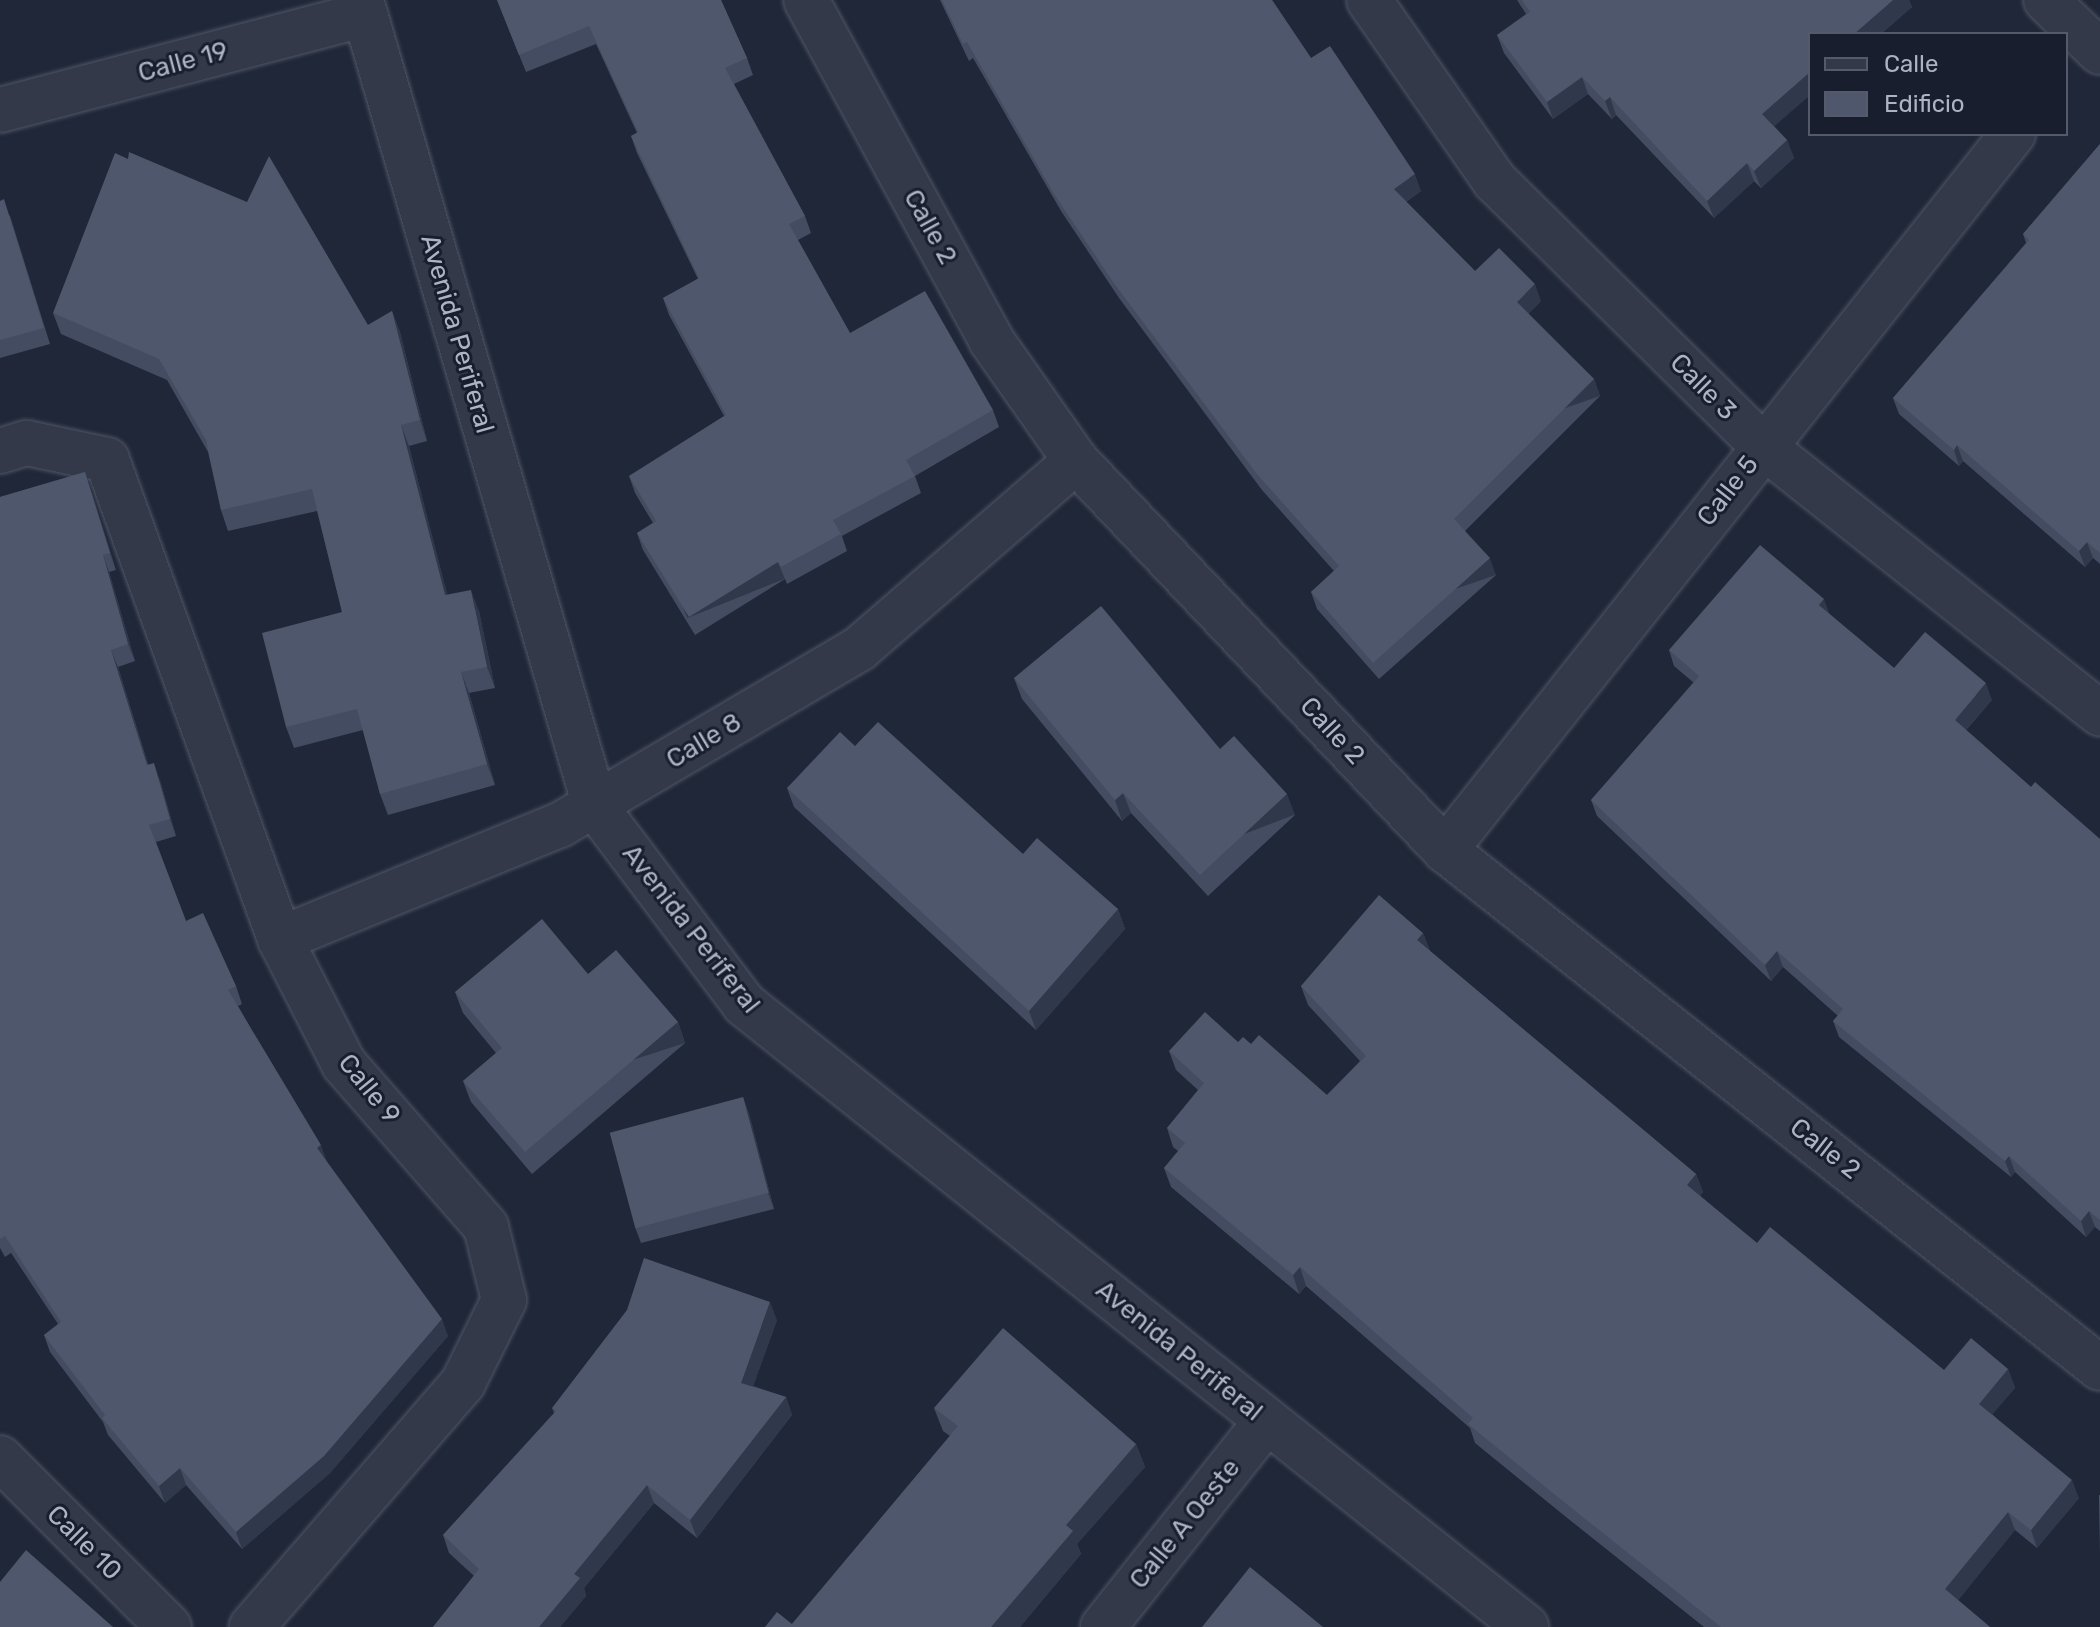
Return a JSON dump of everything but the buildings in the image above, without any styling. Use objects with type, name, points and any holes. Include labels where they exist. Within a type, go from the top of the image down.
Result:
[{"type":"street","name":"Calle 2","points":[[806,0],[991,340],[1076,461],[1445,850],[2100,1368]]},
{"type":"street","name":"Calle 3","points":[[1369,0],[1495,181],[1764,447],[2100,713]]},
{"type":"street","points":[[2046,0],[2088,47]]},
{"type":"street","name":"Calle 19","points":[[0,110],[363,7]]},
{"type":"street","name":"Avenida Periferal","points":[[363,7],[595,806],[744,1004],[1526,1627]]},
{"type":"street","name":"Calle 5","points":[[1445,850],[2011,136]]},
{"type":"street","name":"Calle 9","points":[[0,451],[27,443],[107,460],[280,939],[344,1064],[486,1227],[504,1300],[463,1383],[252,1627]]},
{"type":"street","name":"Calle 8","points":[[280,939],[595,806],[859,649],[1076,461]]},
{"type":"street","name":"Calle A Oeste","points":[[1103,1627],[1267,1421]]},
{"type":"street","name":"Calle 10","points":[[0,1458],[169,1627]]}]
